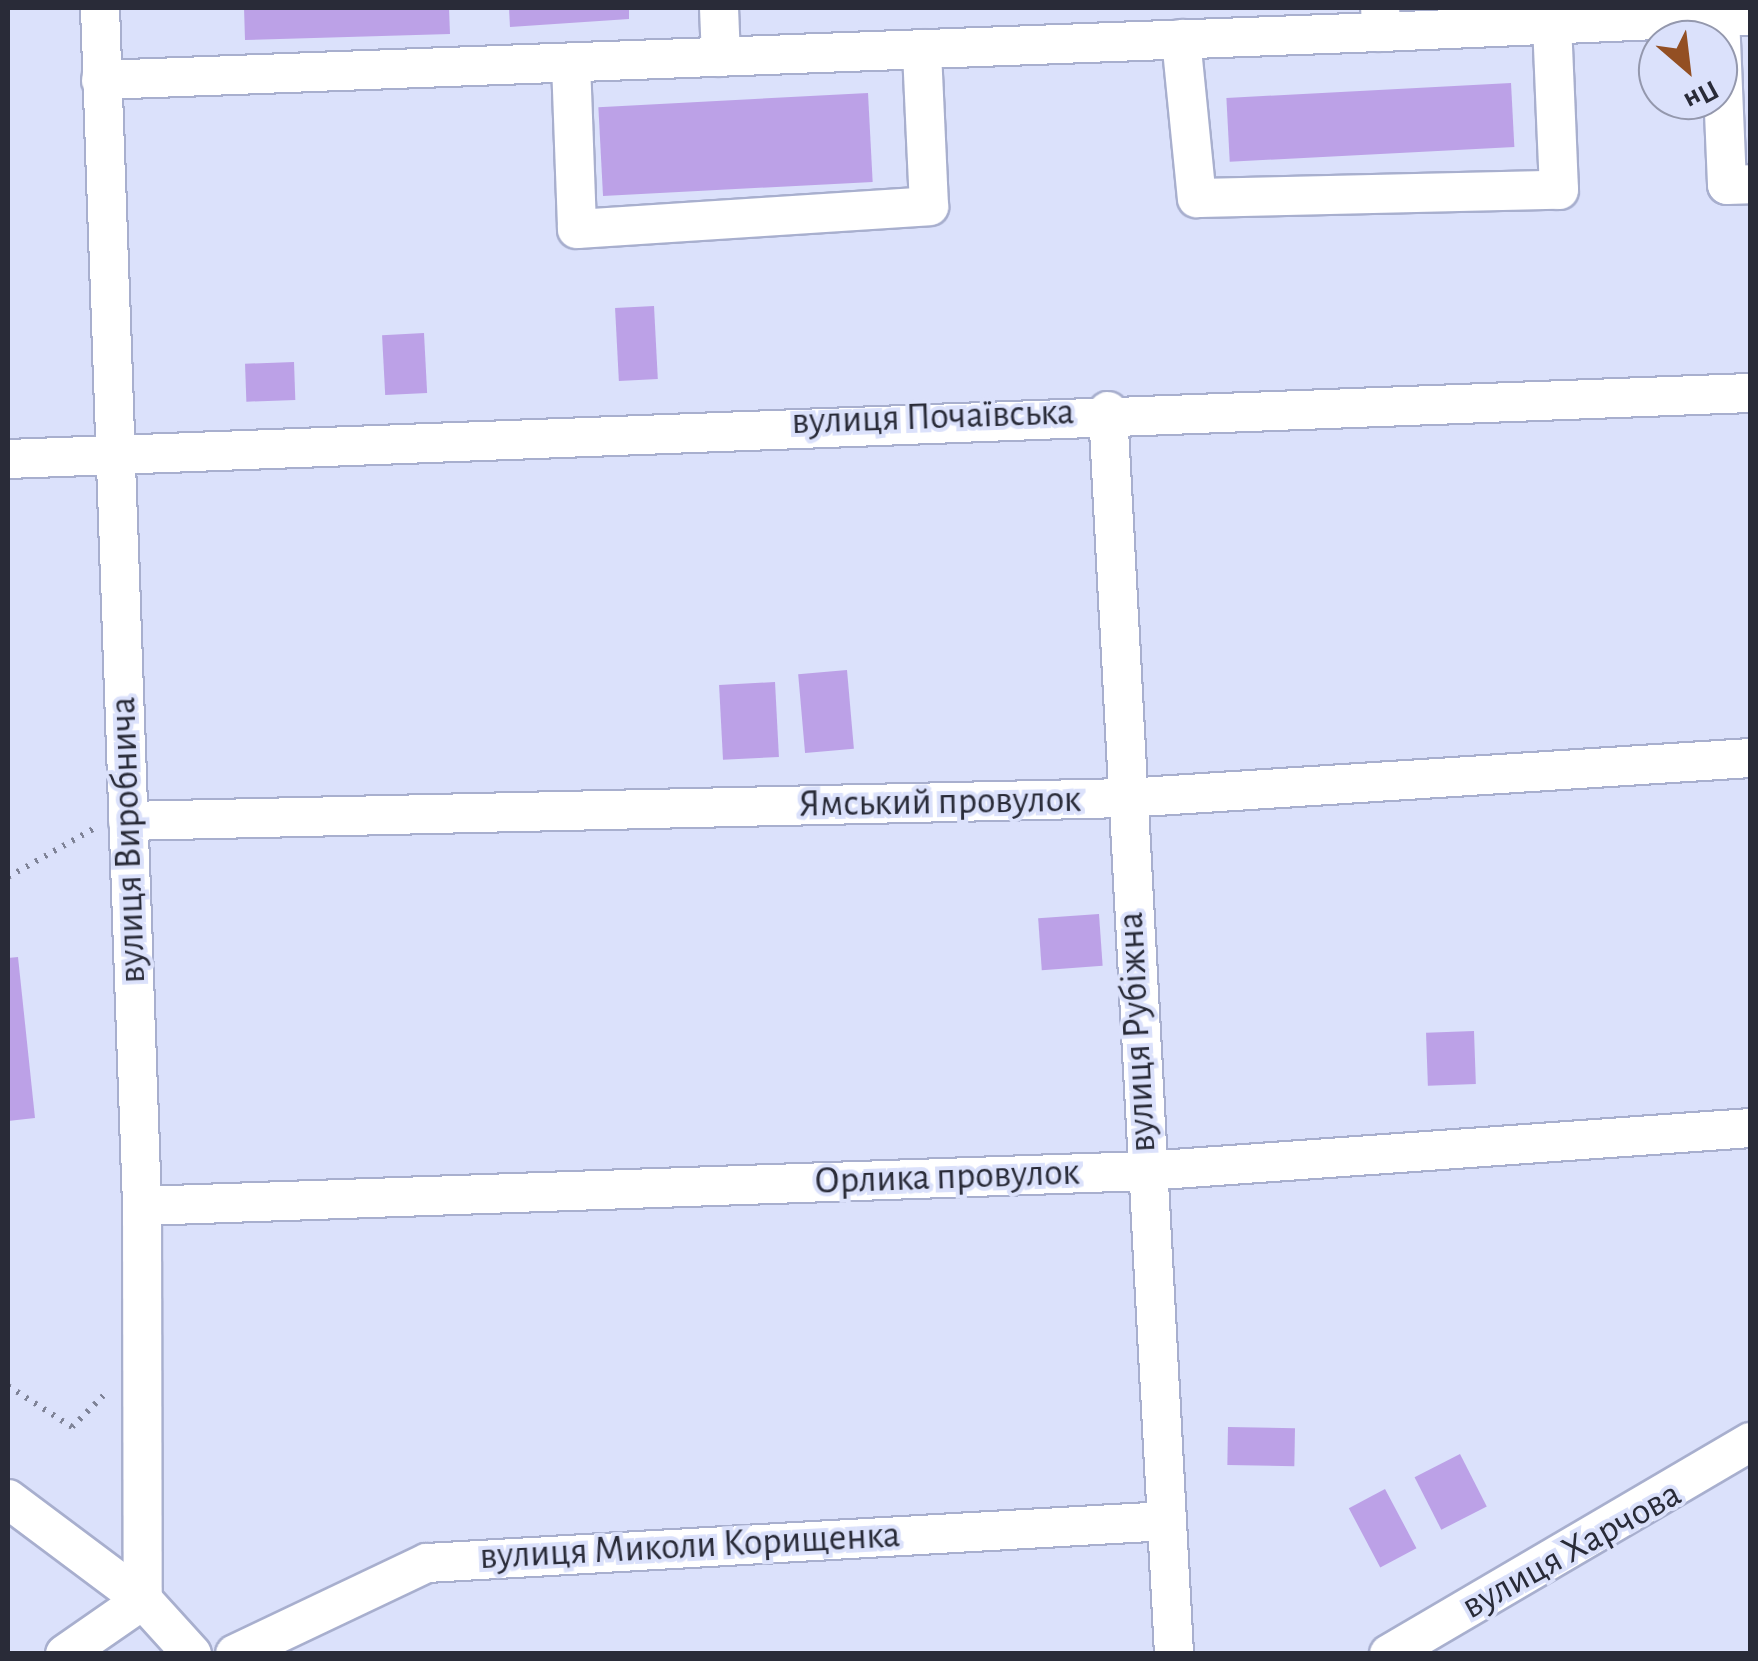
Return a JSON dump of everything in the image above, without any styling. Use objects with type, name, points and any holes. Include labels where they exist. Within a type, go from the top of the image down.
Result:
[{"type":"street","name":"вулиця Виробнича","points":[[100,8],[115,453],[121,820],[142,1206],[143,1600]]},
{"type":"street","points":[[720,8],[721,57]]},
{"type":"street","points":[[102,80],[1181,39],[1380,20],[1552,25],[1736,17],[1727,186],[1750,184]]},
{"type":"street","points":[[1181,39],[1197,198],[1558,190],[1552,25]]},
{"type":"street","points":[[571,63],[577,229],[929,206],[922,49]]},
{"type":"street","name":"вулиця Почаївська","points":[[8,459],[1108,411],[1750,392]]},
{"type":"street","name":"вулиця Рубіжна","points":[[1108,411],[1125,798],[1174,1654]]},
{"type":"street","name":"Ямський провулок","points":[[121,820],[1125,798],[1750,758]]},
{"type":"street","name":"Орлика провулок","points":[[142,1206],[1146,1172],[1750,1128]]},
{"type":"street","name":"вулиця Харчова","points":[[1390,1654],[1750,1442]]},
{"type":"street","points":[[8,1499],[143,1600],[192,1654]]},
{"type":"street","name":"вулиця Миколи Корищенка","points":[[235,1654],[427,1563],[1166,1521]]},
{"type":"street","points":[[66,1654],[143,1600]]},
{"type":"path","points":[[8,877],[121,820]]},
{"type":"building","points":[[244,8],[449,8],[450,34],[245,40]]},
{"type":"building","points":[[509,8],[629,8],[629,19],[510,27]]},
{"type":"building","points":[[1511,83],[1514,147],[1230,162],[1226,98]]},
{"type":"building","points":[[868,93],[873,182],[603,196],[598,107]]},
{"type":"building","points":[[654,306],[658,379],[619,381],[615,308]]},
{"type":"building","points":[[424,333],[427,393],[385,395],[382,335]]},
{"type":"building","points":[[294,362],[295,400],[246,402],[245,364]]},
{"type":"building","points":[[847,670],[854,749],[805,753],[798,674]]},
{"type":"building","points":[[775,682],[779,757],[723,760],[719,685]]},
{"type":"building","points":[[1099,914],[1103,966],[1042,970],[1038,918]]},
{"type":"building","points":[[18,957],[35,1118],[8,1121],[8,958]]},
{"type":"building","points":[[1474,1031],[1476,1084],[1428,1086],[1426,1033]]},
{"type":"building","points":[[1228,1427],[1295,1428],[1294,1466],[1227,1465]]},
{"type":"building","points":[[1460,1454],[1487,1507],[1441,1530],[1415,1477]]},
{"type":"building","points":[[1385,1489],[1416,1548],[1380,1567],[1349,1508]]}]
